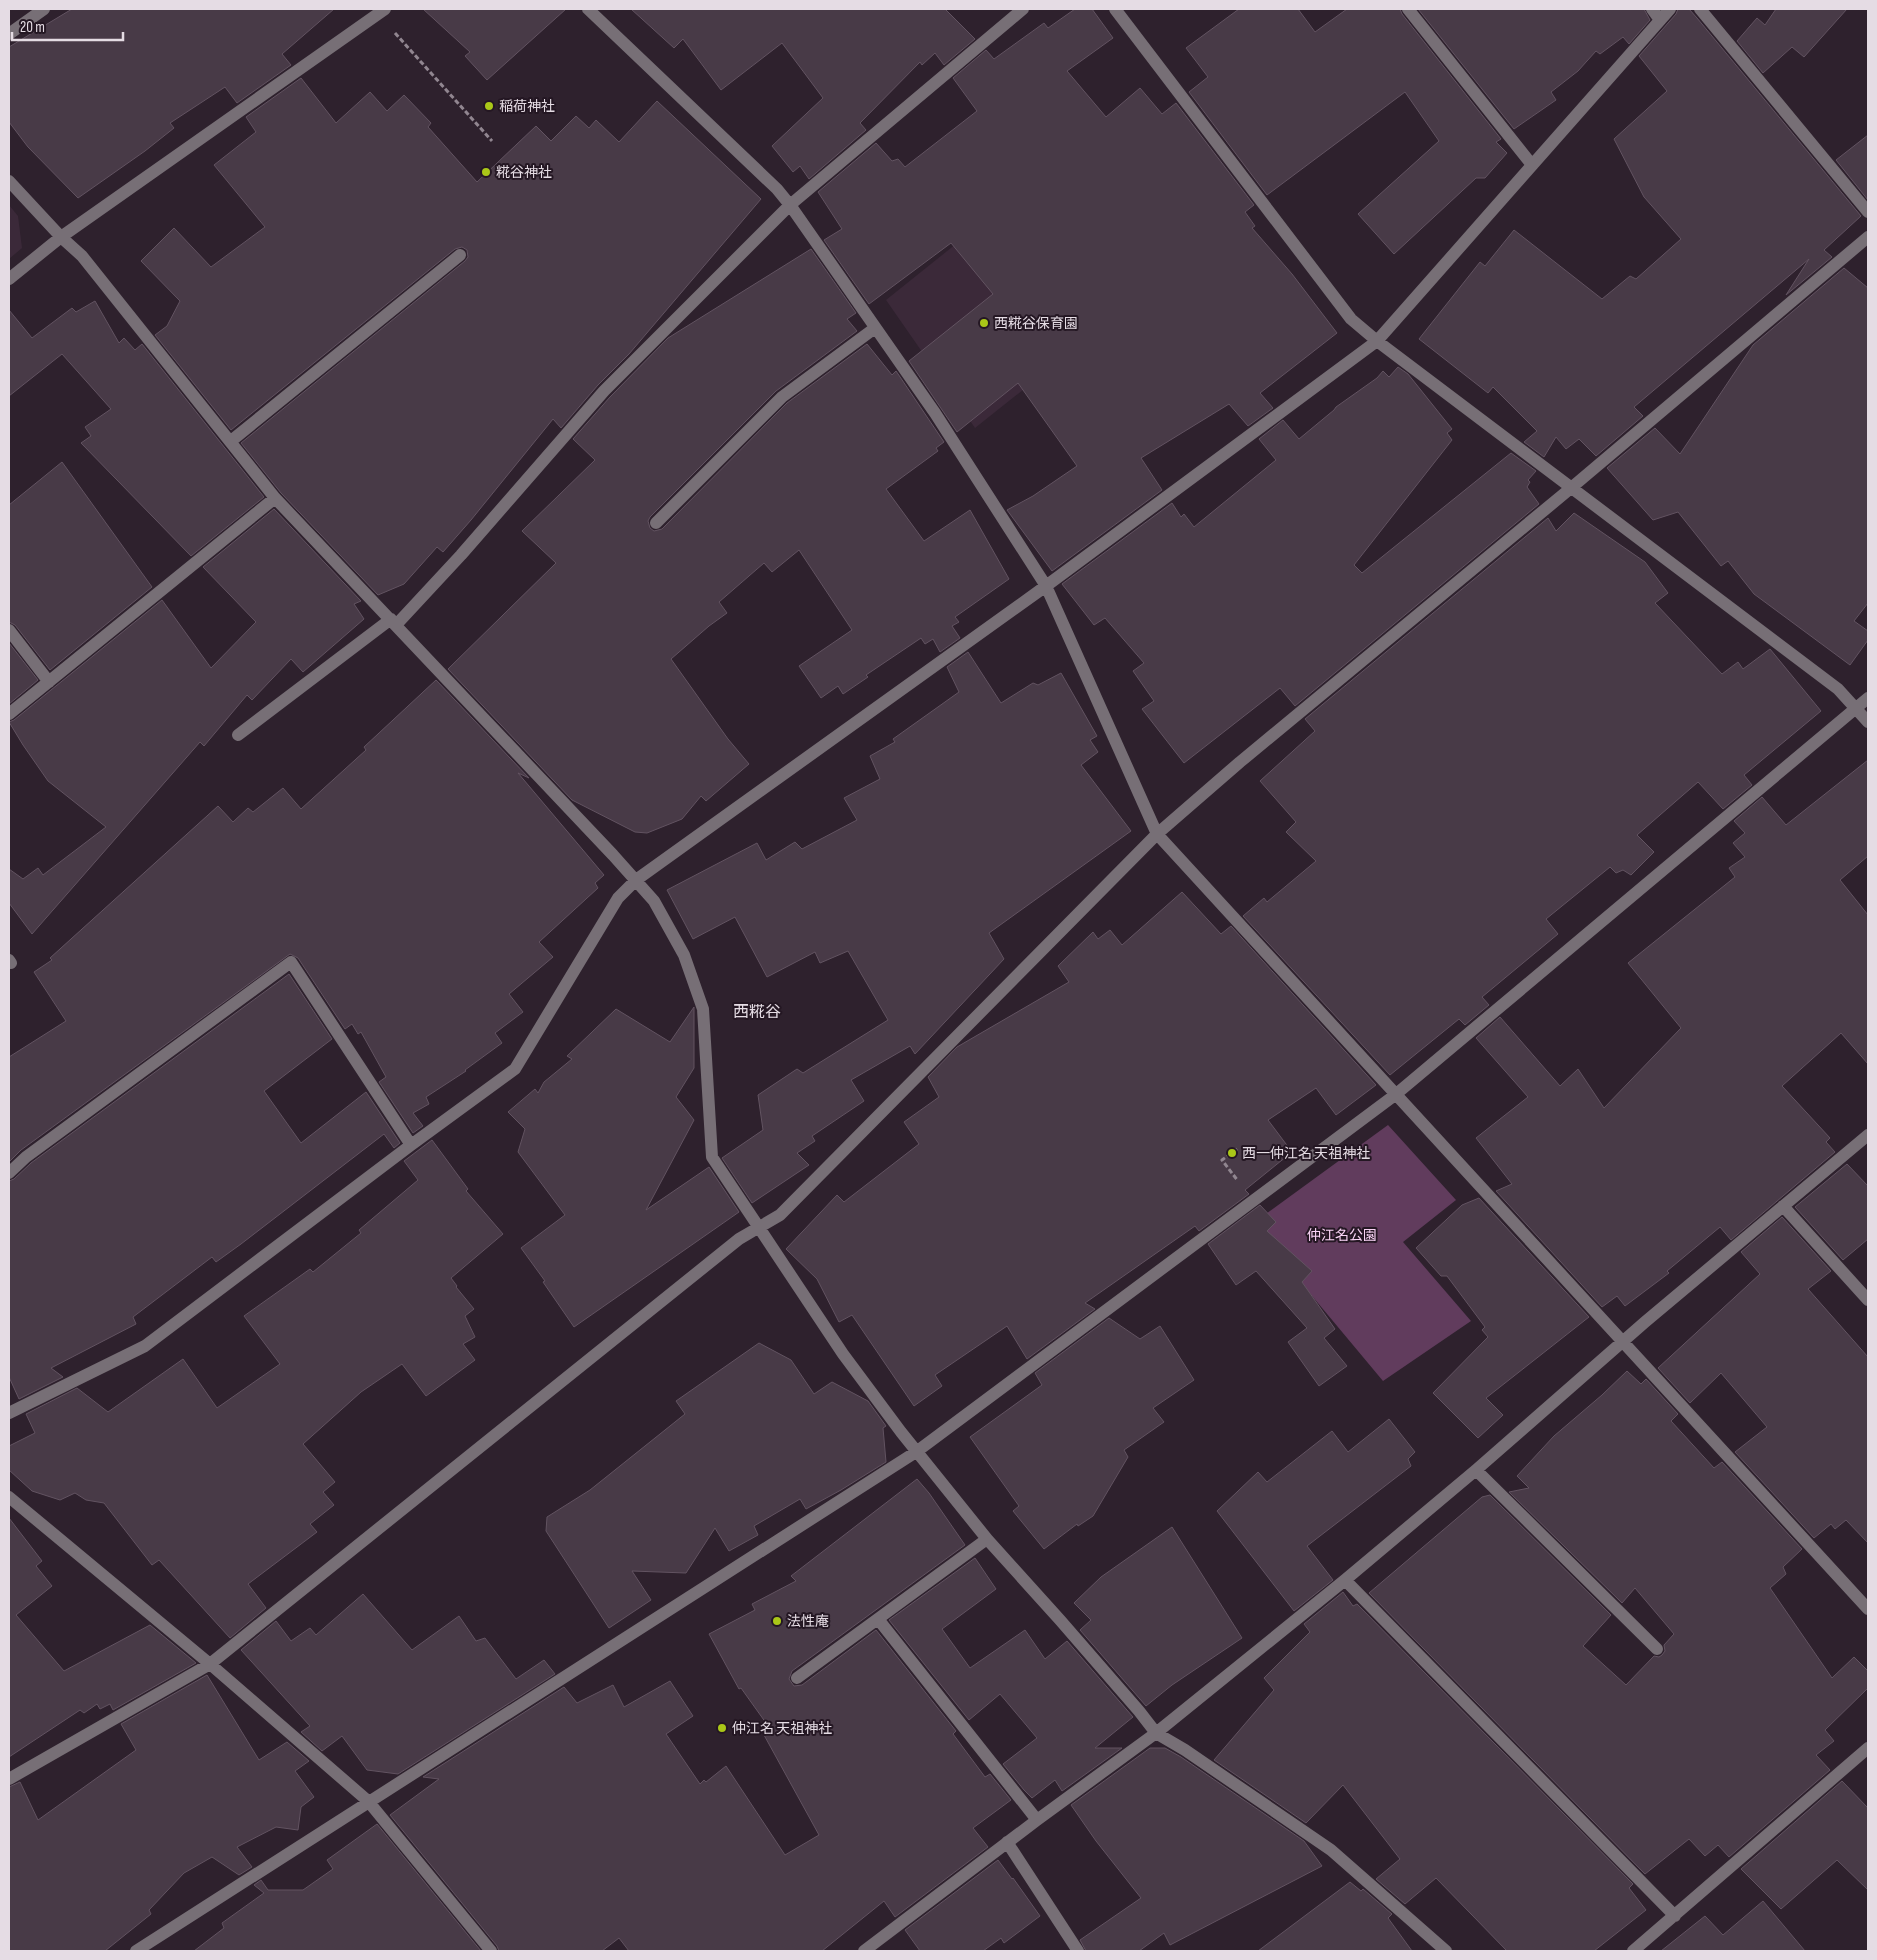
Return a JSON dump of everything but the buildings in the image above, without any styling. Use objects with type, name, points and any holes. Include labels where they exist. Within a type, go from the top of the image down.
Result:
[{"type":"street","points":[[9,34],[44,9]]},
{"type":"street","points":[[588,9],[777,189],[935,413],[1046,586],[1157,834],[1395,1095],[1624,1341],[1868,1610]]},
{"type":"street","points":[[238,735],[394,622],[461,555],[604,391],[790,205],[1023,9]]},
{"type":"street","points":[[1115,9],[1351,319],[1376,340],[1830,683],[1857,708],[1868,722]]},
{"type":"street","points":[[1408,9],[1532,165]]},
{"type":"street","points":[[1652,9],[1660,20]]},
{"type":"street","points":[[9,1413],[145,1346],[515,1069],[618,898],[636,880],[1046,586],[1376,340],[1670,9]]},
{"type":"street","points":[[1700,9],[1868,212]]},
{"type":"street","points":[[9,279],[62,237],[381,11]]},
{"type":"street","points":[[9,181],[82,256],[275,498],[394,622],[654,901],[684,955],[704,1008],[712,1157],[843,1354],[916,1452],[987,1539],[1072,1634],[1156,1733],[1185,1750],[1332,1850],[1446,1951]]},
{"type":"street","points":[[9,1779],[210,1664],[739,1239],[780,1215],[1157,834],[1240,762],[1571,488],[1868,237]]},
{"type":"street","points":[[231,441],[460,255]]},
{"type":"street","points":[[656,523],[782,397],[875,328]]},
{"type":"street","points":[[9,714],[275,498]]},
{"type":"street","points":[[9,630],[49,682]]},
{"type":"street","points":[[136,1951],[916,1452],[1395,1095],[1868,698]]},
{"type":"street","points":[[9,1173],[26,1157],[290,962],[411,1145]]},
{"type":"street","points":[[864,1951],[1036,1820],[1156,1733],[1345,1580],[1476,1470],[1782,1206],[1868,1135]]},
{"type":"street","points":[[1782,1206],[1868,1300]]},
{"type":"street","points":[[1476,1470],[1657,1649]]},
{"type":"street","points":[[9,1497],[210,1664],[368,1802],[491,1951]]},
{"type":"street","points":[[797,1678],[987,1539]]},
{"type":"street","points":[[1345,1580],[1675,1916]]},
{"type":"street","points":[[878,1618],[1036,1820]]},
{"type":"street","points":[[1633,1951],[1868,1748]]},
{"type":"street","points":[[1007,1842],[1078,1951]]},
{"type":"path","points":[[381,11],[492,141]]},
{"type":"path","points":[[1237,1149],[1222,1160],[1254,1201]]},
{"type":"shaded area","name":"西糀谷保育園","points":[[1027,187],[1082,343],[975,428],[886,300]]},
{"type":"shaded area","points":[[9,205],[18,216],[22,248],[9,259]]},
{"type":"green space","name":"仲江名公園","points":[[1388,1125],[1456,1200],[1403,1242],[1471,1321],[1383,1381],[1252,1224]]},
{"type":"place","name":"稲荷神社","points":[[489,106]]},
{"type":"place","name":"糀谷神社","points":[[486,172]]},
{"type":"place","name":"西糀谷保育園","points":[[984,323]]},
{"type":"place","name":"西一仲江名 天祖神社","points":[[1232,1153]]},
{"type":"place","name":"法性庵","points":[[777,1621]]},
{"type":"place","name":"仲江名 天祖神社","points":[[722,1728]]},
{"type":"district","name":"西糀谷","points":[[757,1011]]}]
